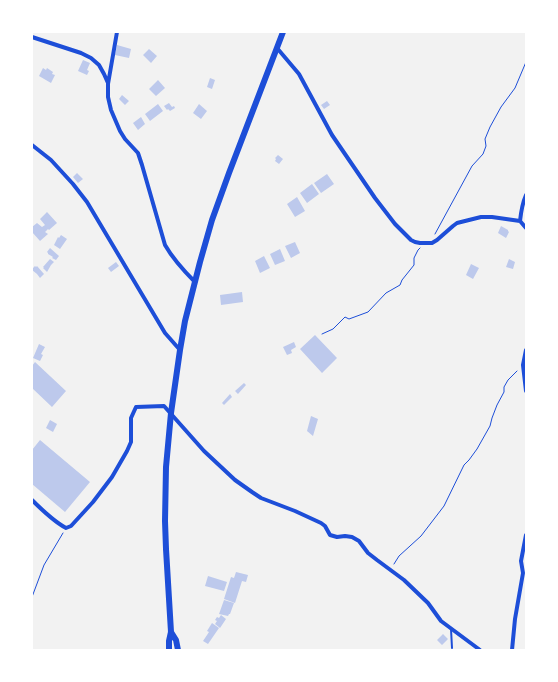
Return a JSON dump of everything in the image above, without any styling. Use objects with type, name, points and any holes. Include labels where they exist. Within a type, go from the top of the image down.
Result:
[{"type":"main road","points":[[169,650],[171,632],[165,521],[166,467],[171,413],[185,320],[212,220],[283,32]]},
{"type":"main road","points":[[171,632],[176,640],[178,650]]},
{"type":"street","points":[[117,32],[108,84],[108,97],[111,110],[125,139],[138,153],[166,245],[176,262],[195,282]]},
{"type":"street","points":[[32,37],[81,53],[91,58],[102,70],[108,84]]},
{"type":"street","points":[[277,48],[299,74],[332,135],[375,198],[404,233],[415,242],[425,244],[432,243],[458,223],[485,217],[520,221],[526,228]]},
{"type":"street","points":[[32,145],[51,160],[87,202],[165,333],[180,350]]},
{"type":"street","points":[[520,221],[522,205],[526,195]]},
{"type":"street","points":[[526,350],[523,365],[526,391]]},
{"type":"street","points":[[32,500],[49,516],[66,528],[71,526],[112,477],[127,451],[131,442],[131,418],[136,407],[164,406],[196,442],[235,480],[261,498],[321,522],[330,535],[337,537],[352,537],[359,541],[368,553],[404,580],[428,603],[441,621],[480,650]]},
{"type":"street","points":[[512,650],[515,618],[523,573],[521,561],[526,535]]},
{"type":"lane","points":[[450,628],[452,648]]},
{"type":"path","points":[[437,240],[435,234],[472,166],[483,154],[486,146],[485,140],[490,127],[514,88],[526,62]]},
{"type":"path","points":[[322,334],[334,330],[345,318],[349,319],[368,312],[386,293],[400,285],[402,280],[414,265],[414,258],[418,250],[425,244]]},
{"type":"path","points":[[390,570],[399,556],[421,536],[444,506],[464,465],[477,449],[490,426],[497,405],[504,392],[504,387],[508,380],[523,365]]},
{"type":"path","points":[[32,597],[44,565],[66,528]]},
{"type":"building","points":[[117,45],[131,49],[129,58],[115,55]]},
{"type":"building","points":[[149,49],[157,56],[151,63],[143,55]]},
{"type":"building","points":[[83,60],[90,63],[87,70],[89,71],[87,75],[78,71]]},
{"type":"building","points":[[43,68],[46,70],[47,68],[53,72],[52,74],[55,75],[51,83],[39,76]]},
{"type":"building","points":[[210,78],[215,80],[212,89],[207,87]]},
{"type":"building","points":[[158,80],[165,88],[156,96],[149,89]]},
{"type":"building","points":[[122,95],[129,101],[125,105],[119,99]]},
{"type":"building","points":[[327,101],[330,105],[324,109],[321,105]]},
{"type":"building","points":[[169,103],[175,108],[170,111],[164,106]]},
{"type":"building","points":[[158,104],[163,111],[150,121],[145,114]]},
{"type":"building","points":[[199,104],[207,111],[201,119],[193,113]]},
{"type":"building","points":[[141,117],[145,124],[138,130],[133,123]]},
{"type":"building","points":[[278,155],[283,159],[279,164],[275,161],[275,158]]},
{"type":"building","points":[[77,173],[83,179],[78,183],[73,177]]},
{"type":"building","points":[[327,174],[334,184],[321,193],[314,183]]},
{"type":"building","points":[[312,184],[319,194],[307,203],[300,193]]},
{"type":"building","points":[[297,197],[305,211],[295,217],[287,204]]},
{"type":"building","points":[[47,212],[57,223],[45,232],[48,234],[40,241],[32,232],[32,227],[37,223],[42,227],[45,225],[40,219]]},
{"type":"building","points":[[501,226],[509,232],[506,238],[498,233]]},
{"type":"building","points":[[61,235],[67,239],[60,249],[54,245],[58,237],[59,238]]},
{"type":"building","points":[[295,242],[300,253],[291,258],[285,246]]},
{"type":"building","points":[[50,248],[59,256],[56,260],[47,252]]},
{"type":"building","points":[[280,249],[285,261],[275,265],[270,254]]},
{"type":"building","points":[[264,256],[270,268],[260,273],[255,261]]},
{"type":"building","points":[[50,259],[54,262],[47,272],[43,267]]},
{"type":"building","points":[[509,259],[515,262],[513,269],[506,267]]},
{"type":"building","points":[[116,262],[119,266],[111,272],[108,268]]},
{"type":"building","points":[[471,264],[479,268],[473,279],[466,275]]},
{"type":"building","points":[[35,266],[37,266],[44,274],[40,278],[32,270]]},
{"type":"building","points":[[242,292],[243,302],[221,305],[220,295]]},
{"type":"building","points":[[315,335],[337,358],[322,373],[300,349]]},
{"type":"building","points":[[294,342],[296,347],[291,350],[292,353],[287,355],[283,347]]},
{"type":"building","points":[[39,344],[45,347],[41,354],[43,355],[40,361],[33,358]]},
{"type":"building","points":[[35,362],[66,391],[52,407],[32,388],[32,366]]},
{"type":"building","points":[[244,383],[246,385],[238,394],[235,391]]},
{"type":"building","points":[[230,394],[232,397],[224,405],[222,403]]},
{"type":"building","points":[[311,416],[318,419],[313,436],[307,431]]},
{"type":"building","points":[[50,420],[57,424],[53,432],[46,428]]},
{"type":"building","points":[[40,440],[90,482],[65,512],[32,484],[32,450]]},
{"type":"building","points":[[236,572],[248,575],[246,582],[242,581],[235,603],[224,599],[231,577],[234,578]]},
{"type":"building","points":[[208,576],[227,582],[224,591],[205,586]]},
{"type":"building","points":[[224,600],[234,603],[228,616],[219,614]]},
{"type":"building","points":[[221,615],[226,619],[220,628],[215,624],[217,621],[215,620]]},
{"type":"building","points":[[212,623],[219,628],[208,644],[203,641],[209,632],[207,631]]},
{"type":"building","points":[[443,634],[448,639],[442,645],[437,640]]}]
